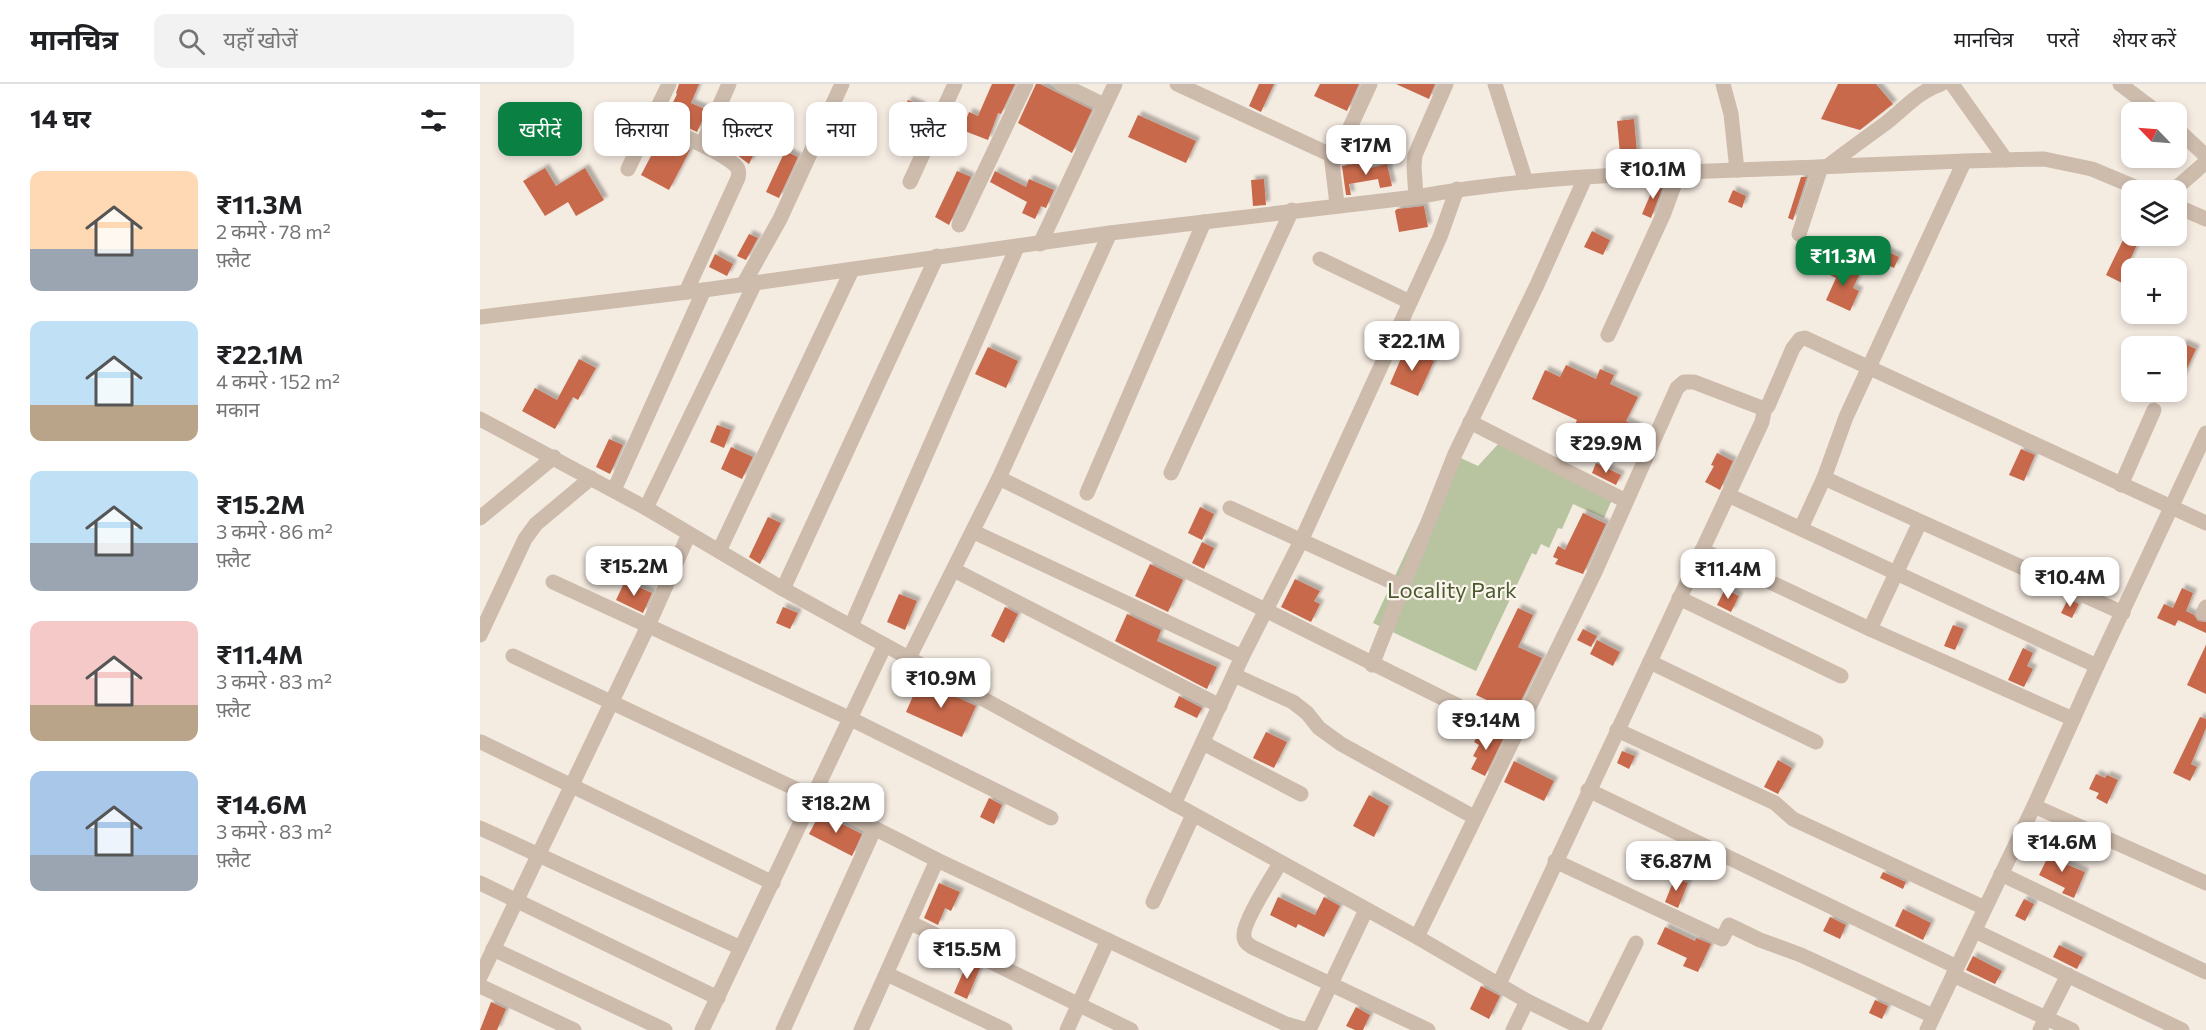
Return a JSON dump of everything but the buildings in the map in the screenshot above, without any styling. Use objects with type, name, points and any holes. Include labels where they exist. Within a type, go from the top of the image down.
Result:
[{"type":"street","points":[[660,102],[669,84]]},
{"type":"street","points":[[721,102],[729,84]]},
{"type":"street","points":[[646,508],[842,84]]},
{"type":"street","points":[[910,182],[955,84]]},
{"type":"street","points":[[959,225],[1026,84]]},
{"type":"street","points":[[1061,84],[1104,105]]},
{"type":"street","points":[[1040,244],[1115,84]]},
{"type":"street","points":[[1177,84],[1331,154],[1340,149],[1370,84]]},
{"type":"street","points":[[1416,196],[1415,155],[1446,84]]},
{"type":"street","points":[[1495,84],[1526,182]]},
{"type":"street","points":[[1723,84],[1731,114],[1737,170]]},
{"type":"street","points":[[1799,234],[1825,166],[1888,122],[1912,100],[1941,84]]},
{"type":"street","points":[[1952,84],[2006,159]]},
{"type":"street","points":[[2120,84],[2144,102]]},
{"type":"street","points":[[2187,138],[2206,156]]},
{"type":"street","points":[[690,139],[702,145]]},
{"type":"street","points":[[1331,154],[1337,204]]},
{"type":"street","points":[[628,169],[634,156]]},
{"type":"street","points":[[686,292],[738,178],[738,168],[722,156]]},
{"type":"street","points":[[480,317],[749,284],[1110,233],[1526,182],[1679,172],[2006,159],[2044,159],[2076,165],[2121,181]]},
{"type":"street","points":[[1801,528],[1824,478],[1841,430],[1964,162]]},
{"type":"street","points":[[2185,180],[2206,162]]},
{"type":"street","points":[[1608,335],[1664,213],[1679,172]]},
{"type":"street","points":[[1372,665],[1444,477],[1537,285],[1585,178]]},
{"type":"street","points":[[1174,804],[1242,657],[1301,541],[1444,229],[1458,189]]},
{"type":"street","points":[[1171,473],[1292,210]]},
{"type":"street","points":[[2187,211],[2206,219]]},
{"type":"street","points":[[1087,493],[1204,222]]},
{"type":"street","points":[[909,658],[974,532],[1110,233]]},
{"type":"street","points":[[851,626],[1017,247]]},
{"type":"street","points":[[783,589],[937,256]]},
{"type":"street","points":[[1320,259],[1410,302]]},
{"type":"street","points":[[719,551],[852,270]]},
{"type":"street","points":[[614,490],[704,290]]},
{"type":"street","points":[[1417,937],[1595,572],[1680,384],[1694,382],[1765,407],[1771,403],[1793,348],[1800,339],[1810,340],[2206,523]]},
{"type":"street","points":[[1499,984],[1762,422],[1765,407]]},
{"type":"street","points":[[2121,485],[2154,410]]},
{"type":"street","points":[[480,419],[614,490],[783,589],[1417,937],[1527,1000],[1586,1030]]},
{"type":"street","points":[[1470,422],[1626,501]]},
{"type":"street","points":[[1556,861],[1722,939],[1729,925],[1760,940],[1801,955],[1930,1023],[2034,806],[2206,433]]},
{"type":"street","points":[[480,518],[554,457]]},
{"type":"street","points":[[480,635],[525,539],[537,524],[591,478]]},
{"type":"street","points":[[999,478],[1515,734]]},
{"type":"street","points":[[1824,478],[2122,613]]},
{"type":"street","points":[[1728,495],[2097,666]]},
{"type":"street","points":[[1230,508],[1401,586]]},
{"type":"street","points":[[1870,629],[1920,522]]},
{"type":"street","points":[[974,532],[1242,657]]},
{"type":"street","points":[[480,977],[648,626],[689,534]]},
{"type":"street","points":[[1702,550],[1870,629],[2073,719]]},
{"type":"street","points":[[954,570],[1220,706]]},
{"type":"street","points":[[553,582],[851,719],[1051,818]]},
{"type":"street","points":[[1679,598],[1841,676]]},
{"type":"street","points":[[702,1030],[885,645]]},
{"type":"street","points":[[513,656],[813,797],[937,860],[1286,1024],[1308,1030],[1366,909]]},
{"type":"street","points":[[1650,662],[1816,742]]},
{"type":"street","points":[[1234,675],[1293,702],[1307,713],[1319,728],[1341,744],[1474,817]]},
{"type":"street","points":[[1617,730],[1775,803],[1793,819],[1985,908]]},
{"type":"street","points":[[481,742],[773,883]]},
{"type":"street","points":[[1203,743],[1300,794]]},
{"type":"street","points":[[1588,790],[1955,971],[2043,1024],[2073,1030]]},
{"type":"street","points":[[2034,806],[2206,883]]},
{"type":"street","points":[[1153,902],[1193,815]]},
{"type":"street","points":[[480,828],[741,948]]},
{"type":"street","points":[[783,1030],[874,830]]},
{"type":"street","points":[[861,1030],[911,923],[937,860]]},
{"type":"street","points":[[1280,862],[1248,921],[1244,936],[1246,942],[1330,985],[1428,1030]]},
{"type":"street","points":[[2001,874],[2206,972]]},
{"type":"street","points":[[480,883],[718,998]]},
{"type":"street","points":[[911,923],[1131,1030]]},
{"type":"street","points":[[1975,931],[2182,1030]]},
{"type":"street","points":[[1067,1030],[1108,940]]},
{"type":"street","points":[[1593,1030],[1636,943]]},
{"type":"street","points":[[493,949],[665,1030]]},
{"type":"street","points":[[887,974],[1005,1030]]},
{"type":"street","points":[[2043,1024],[2068,975]]},
{"type":"street","points":[[480,986],[574,1030]]},
{"type":"street","points":[[1513,1030],[1527,1000]]},
{"type":"green space","name":"Locality Park","points":[[1500,442],[1614,495],[1604,518],[1573,504],[1562,529],[1558,528],[1549,548],[1541,544],[1536,555],[1532,553],[1476,671],[1373,623],[1452,454],[1478,466]]}]
